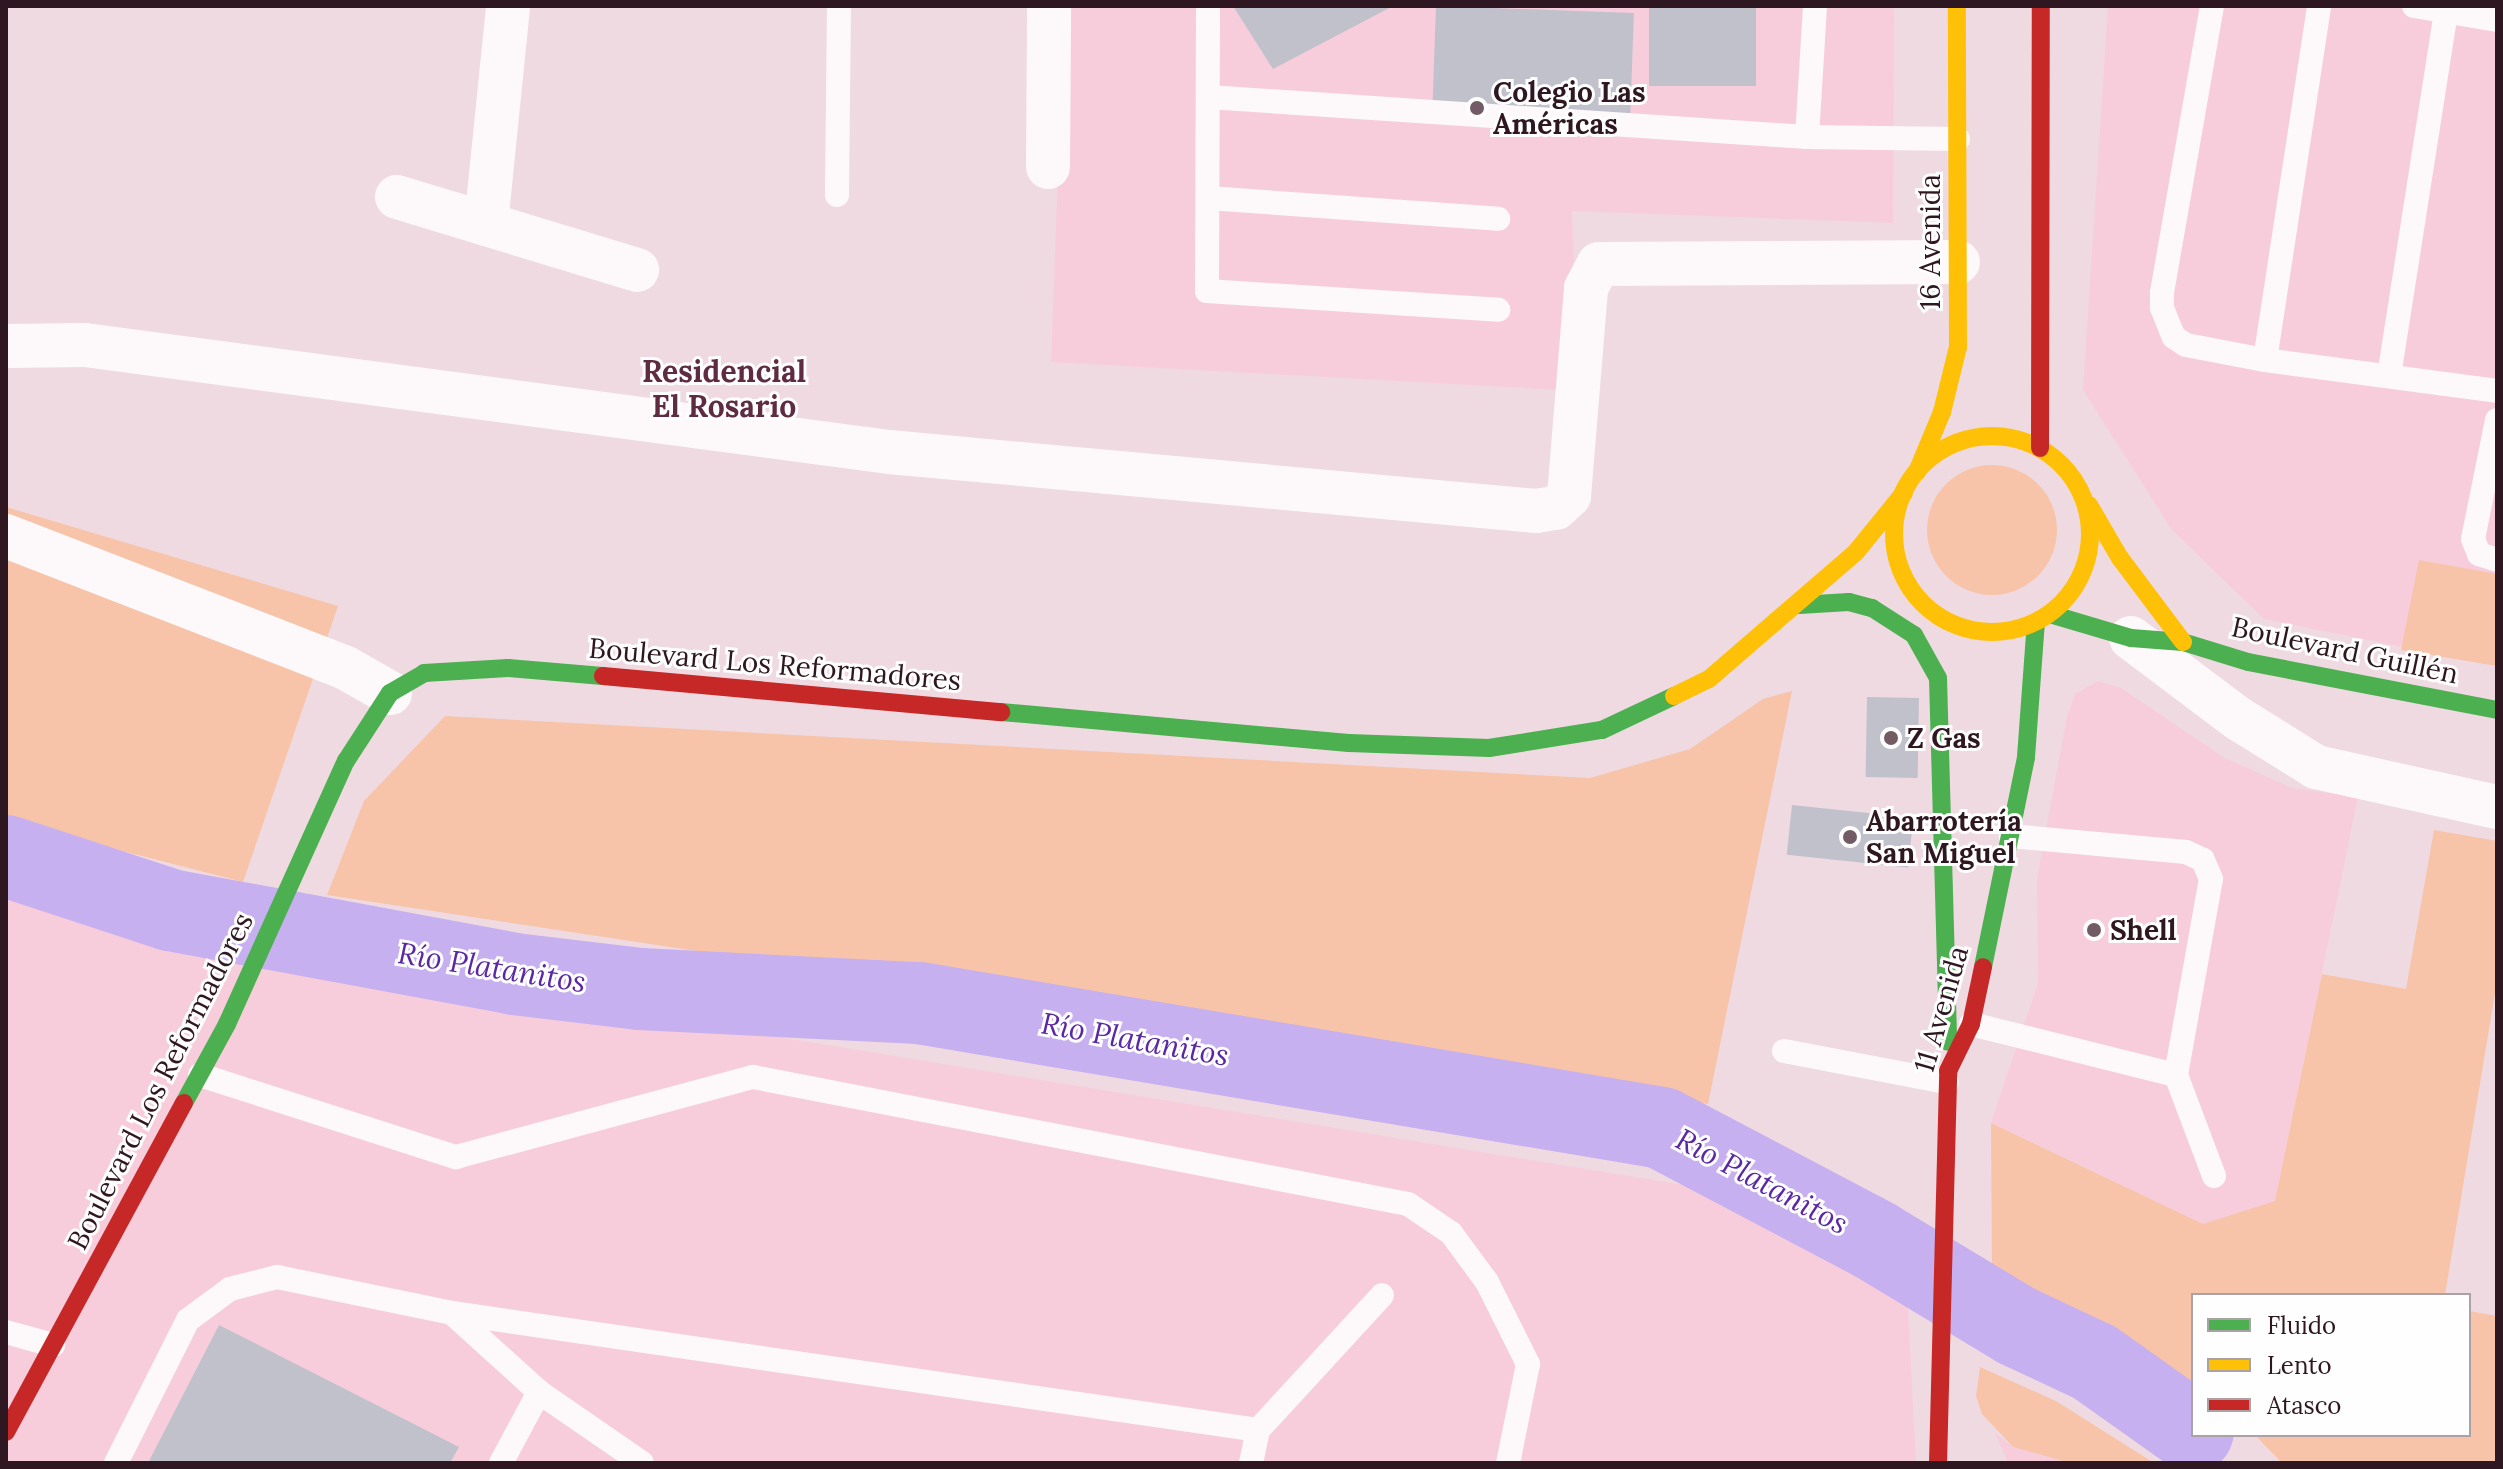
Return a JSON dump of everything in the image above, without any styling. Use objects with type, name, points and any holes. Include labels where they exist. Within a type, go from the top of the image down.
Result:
[{"type":"main road","name":"16 Avenida","points":[[1917,472],[1942,412],[1958,347],[1957,6]]},
{"type":"main road","points":[[2040,448],[2041,6]]},
{"type":"main road","points":[[2082,493],[2091,525],[2088,559],[2074,589],[2043,618],[2008,631],[1979,632],[1952,624],[1927,608],[1899,564],[1896,516],[1904,493],[1917,472],[1961,441],[1988,436],[2040,448],[2064,467],[2082,493],[2120,558],[2183,642]]},
{"type":"main road","name":"Boulevard Los Reformadores","points":[[6,1432],[227,1024],[346,761],[390,693],[424,673],[508,668],[1349,743],[1489,748],[1602,730],[1709,679],[1799,605],[1856,552],[1904,493]]},
{"type":"main road","points":[[1799,605],[1849,602],[1872,608],[1914,635],[1938,678],[1948,1077]]},
{"type":"main road","name":"Boulevard Guillén","points":[[2043,618],[2131,638],[2183,642],[2248,662],[2497,710]]},
{"type":"main road","name":"11 Avenida","points":[[1938,1463],[1942,1183],[1948,1077],[1971,1024],[2011,836],[2026,757],[2043,618]]},
{"type":"street","points":[[486,224],[508,6]]},
{"type":"street","points":[[1048,167],[1049,6]]},
{"type":"street","points":[[397,197],[637,270]]},
{"type":"street","points":[[6,346],[85,345],[889,452],[1536,511],[1556,508],[1569,496],[1586,288],[1599,264],[1958,262]]},
{"type":"street","points":[[6,536],[344,667],[390,693]]},
{"type":"street","points":[[2131,638],[2239,719],[2316,767],[2497,807]]},
{"type":"street","points":[[2239,719],[2238,697],[2248,662]]},
{"type":"lane","points":[[837,195],[839,6]]},
{"type":"lane","points":[[1208,6],[1207,291],[1498,310]]},
{"type":"lane","points":[[1807,137],[1815,6]]},
{"type":"lane","points":[[2212,6],[2162,308],[2174,337],[2186,345],[2265,360],[2497,391]]},
{"type":"lane","points":[[2265,360],[2319,6]]},
{"type":"lane","points":[[2414,6],[2497,20]]},
{"type":"lane","points":[[2389,376],[2446,11]]},
{"type":"lane","points":[[1208,97],[1807,137],[1958,139]]},
{"type":"lane","points":[[1208,198],[1498,219]]},
{"type":"lane","points":[[2497,420],[2473,539],[2479,554],[2497,560]]},
{"type":"lane","points":[[2011,836],[2186,852],[2203,860],[2211,879],[2176,1075],[2214,1176]]},
{"type":"lane","points":[[1971,1024],[2176,1075]]},
{"type":"lane","points":[[1784,1051],[1948,1077]]},
{"type":"lane","points":[[200,1075],[456,1157],[753,1077],[1408,1204],[1451,1233],[1487,1282],[1528,1364],[1508,1463]]},
{"type":"lane","points":[[116,1463],[188,1320],[230,1289],[277,1277],[452,1313],[1258,1430]]},
{"type":"lane","points":[[1251,1463],[1258,1430],[1382,1295]]},
{"type":"lane","points":[[452,1313],[539,1392],[642,1463]]},
{"type":"lane","points":[[6,1332],[53,1345]]},
{"type":"lane","points":[[501,1463],[539,1392]]},
{"type":"shaded area","name":"Colegio Las Américas","points":[[1064,6],[1894,6],[1893,223],[1572,211],[1579,391],[1051,362]]},
{"type":"shaded area","points":[[2108,6],[2497,6],[2497,666],[2264,619],[2172,530],[2083,390]]},
{"type":"shaded area","points":[[1992,465],[2017,470],[2038,484],[2052,505],[2057,530],[2052,555],[2038,576],[2017,590],[1992,595],[1967,590],[1946,576],[1932,555],[1927,530],[1932,505],[1946,484],[1967,470]]},
{"type":"shaded area","points":[[6,507],[338,606],[243,882],[6,821]]},
{"type":"shaded area","points":[[2419,560],[2497,574],[2497,666],[2401,650]]},
{"type":"shaded area","points":[[2098,681],[2121,688],[2225,758],[2292,788],[2358,797],[2275,1202],[2203,1224],[1991,1123],[2038,983],[2037,879],[2067,716],[2075,694]]},
{"type":"shaded area","points":[[1792,691],[1708,1104],[327,895],[364,801],[445,716],[1590,778],[1690,749],[1763,699]]},
{"type":"shaded area","points":[[2434,830],[2497,841],[2497,981],[2445,1293],[2191,1293],[2191,1390],[2139,1353],[1992,1281],[1991,1123],[2203,1224],[2275,1201],[2322,974],[2406,989]]},
{"type":"shaded area","points":[[6,893],[301,959],[1684,1185],[1692,1165],[1907,1288],[1916,1463],[6,1463]]},
{"type":"shaded area","points":[[2471,1311],[2497,1316],[2497,1463],[2282,1463],[2257,1437],[2471,1437]]},
{"type":"shaded area","points":[[1980,1367],[2056,1401],[2154,1463],[2070,1463],[2013,1447],[1982,1414],[1976,1396]]},
{"type":"shaded area","points":[[1995,1433],[2013,1447],[2070,1463],[2008,1463]]},
{"type":"building","points":[[1233,6],[1393,6],[1273,69]]},
{"type":"building","points":[[1436,6],[1634,13],[1630,114],[1432,107]]},
{"type":"building","points":[[1649,6],[1756,6],[1756,86],[1649,86]]},
{"type":"building","name":"Z Gas","points":[[1867,697],[1919,698],[1918,778],[1866,777]]},
{"type":"building","name":"Abarrotería San Miguel","points":[[1792,805],[1913,818],[1908,867],[1787,855]]},
{"type":"building","points":[[219,1325],[459,1447],[450,1463],[148,1463]]},
{"type":"waterway","name":"Río Platanitos","points":[[6,856],[170,910],[514,974],[640,989],[919,1003],[1662,1128],[1876,1241],[2017,1326],[2094,1362],[2191,1431]]},
{"type":"traffic: fast","points":[[1799,605],[1849,602],[1872,608],[1914,635],[1938,678],[1948,1042]]},
{"type":"traffic: fast","points":[[2050,614],[2131,638],[2183,642],[2248,662],[2497,710]]},
{"type":"traffic: fast","points":[[1983,967],[2026,757],[2036,622]]},
{"type":"traffic: fast","points":[[184,1103],[227,1024],[346,761],[390,693],[424,673],[508,668],[603,676]]},
{"type":"traffic: fast","points":[[1001,712],[1349,743],[1489,748],[1602,730],[1674,696]]},
{"type":"traffic: slow","points":[[1917,472],[1942,412],[1958,347],[1957,6]]},
{"type":"traffic: slow","points":[[1992,436],[2029,444],[2061,465],[2082,497],[2090,534],[2082,571],[2061,603],[2029,624],[1992,632],[1955,624],[1923,603],[1902,571],[1894,534],[1902,497],[1923,465],[1955,444],[1992,436]]},
{"type":"traffic: slow","points":[[1674,696],[1709,679],[1856,552],[1904,493]]},
{"type":"traffic: slow","points":[[2089,505],[2120,558],[2183,642]]},
{"type":"traffic: jam","points":[[2040,448],[2041,6]]},
{"type":"traffic: jam","points":[[603,676],[1001,712]]},
{"type":"traffic: jam","points":[[1938,1463],[1948,1071],[1971,1024],[1983,967]]},
{"type":"traffic: jam","points":[[6,1432],[184,1103]]},
{"type":"place","name":"Colegio Las Américas","points":[[1477,108]]},
{"type":"place","name":"Z Gas","points":[[1891,738]]},
{"type":"place","name":"Abarrotería San Miguel","points":[[1850,837]]},
{"type":"place","name":"Shell","points":[[2094,930]]},
{"type":"district","name":"Residencial El Rosario","points":[[724,388]]}]
